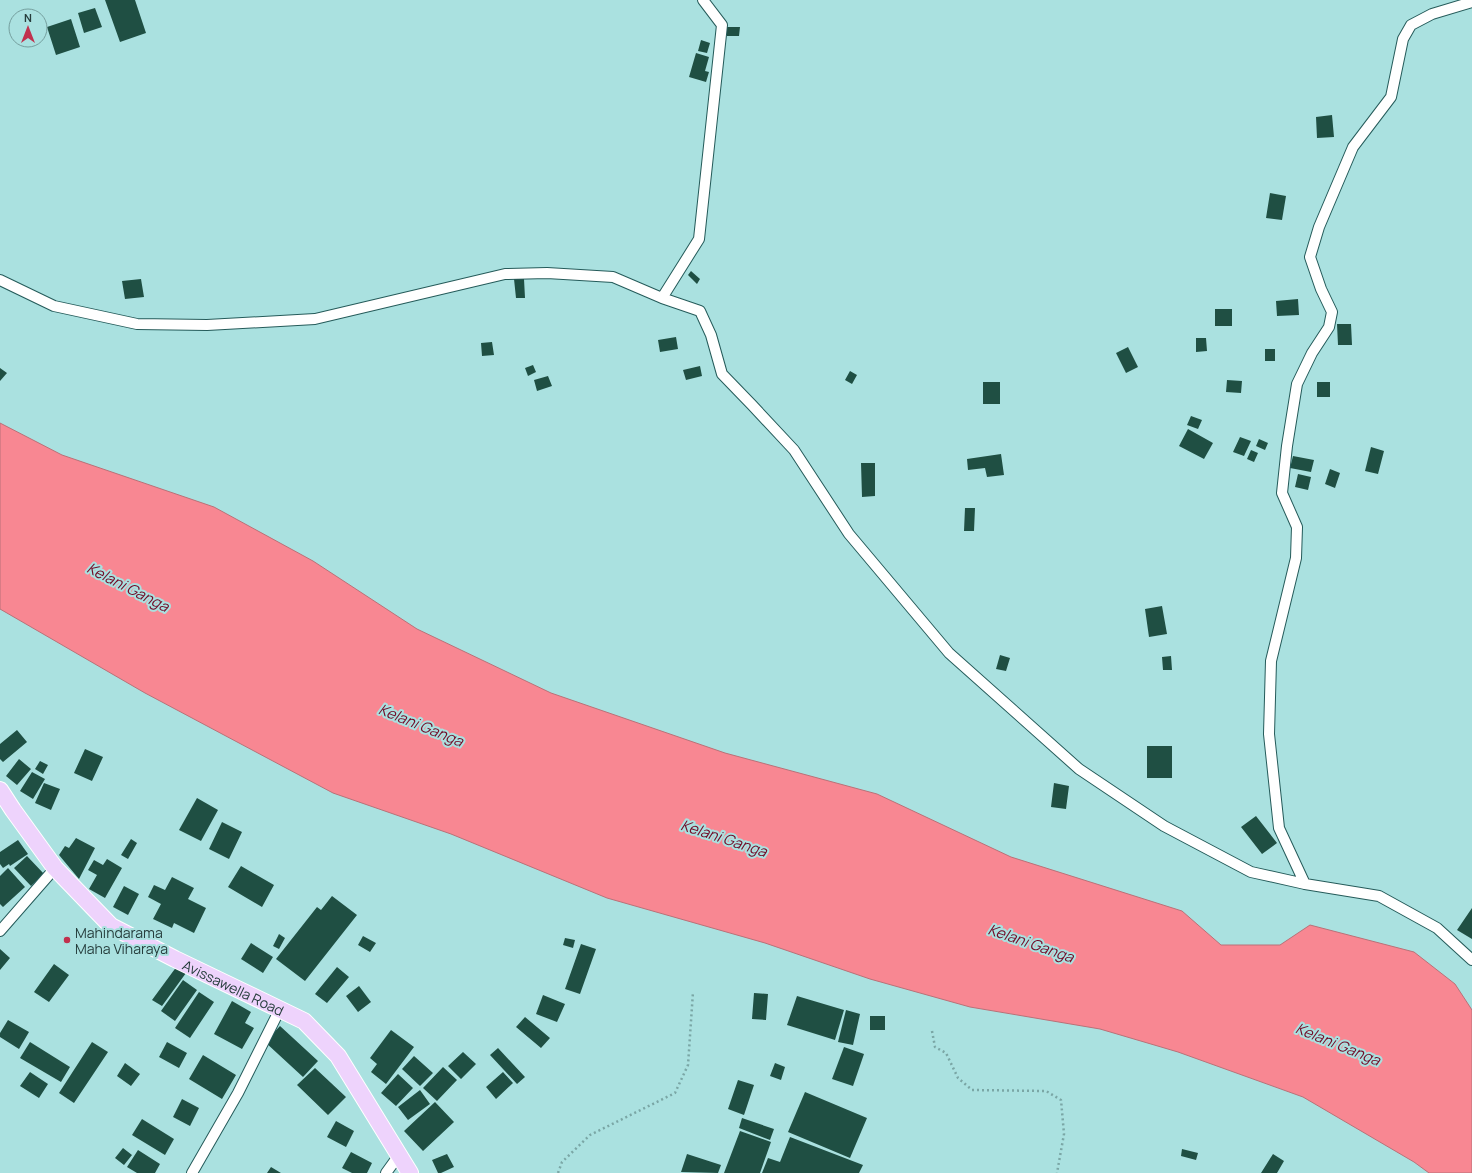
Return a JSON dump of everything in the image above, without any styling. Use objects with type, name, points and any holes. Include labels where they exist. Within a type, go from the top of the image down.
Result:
[{"type":"main road","name":"Avissawella Road","points":[[0,790],[55,868],[111,926],[304,1021],[338,1056],[410,1173]]},
{"type":"street","points":[[662,298],[699,239],[722,25],[703,0]]},
{"type":"street","points":[[1305,884],[1280,828],[1269,734],[1271,661],[1296,558],[1297,527],[1282,493],[1287,446],[1297,384],[1312,353],[1328,327],[1332,312],[1321,289],[1310,257],[1319,228],[1352,147],[1391,97],[1404,39],[1411,25],[1432,14],[1472,2]]},
{"type":"street","points":[[0,280],[54,306],[137,324],[207,325],[315,319],[505,274],[547,273],[613,277],[662,298],[700,311],[711,334],[722,374],[794,450],[849,534],[949,653],[1079,769],[1164,826],[1251,872],[1305,884],[1379,896],[1437,928],[1472,960]]},
{"type":"street","points":[[0,931],[55,868]]},
{"type":"street","points":[[192,1173],[238,1093],[280,1009]]},
{"type":"street","points":[[386,1173],[400,1155]]},
{"type":"path","points":[[558,1173],[562,1162],[590,1135],[675,1093],[688,1065],[693,992]]},
{"type":"path","points":[[932,1031],[935,1047],[946,1054],[958,1078],[972,1090],[1046,1091],[1061,1100],[1064,1134],[1057,1173]]},
{"type":"water","name":"Kelani Ganga","points":[[0,423],[62,455],[214,507],[313,561],[417,629],[551,693],[725,753],[877,794],[1011,857],[1182,911],[1221,945],[1280,945],[1310,925],[1414,952],[1455,984],[1472,1010],[1472,1173],[1429,1173],[1414,1162],[1303,1097],[1178,1052],[1100,1029],[970,1007],[870,979],[765,943],[607,898],[451,834],[333,793],[145,693],[0,609]]},
{"type":"building","points":[[105,0],[135,0],[146,33],[120,42]]},
{"type":"building","points":[[95,8],[102,27],[84,33],[78,13]]},
{"type":"building","points":[[71,19],[80,47],[56,55],[48,27]]},
{"type":"building","points":[[727,27],[740,27],[739,36],[727,36]]},
{"type":"building","points":[[701,40],[710,43],[707,53],[698,51]]},
{"type":"building","points":[[696,53],[709,57],[705,71],[709,72],[706,82],[689,77]]},
{"type":"building","points":[[1332,115],[1334,137],[1317,138],[1316,117]]},
{"type":"building","points":[[1270,193],[1286,196],[1282,220],[1266,218]]},
{"type":"building","points":[[691,271],[700,279],[697,284],[688,275]]},
{"type":"building","points":[[141,279],[144,297],[125,299],[122,281]]},
{"type":"building","points":[[514,279],[524,279],[525,298],[516,298]]},
{"type":"building","points":[[1298,299],[1299,315],[1277,316],[1276,301]]},
{"type":"building","points":[[1215,309],[1232,309],[1232,326],[1215,326]]},
{"type":"building","points":[[1337,324],[1351,324],[1352,345],[1338,345]]},
{"type":"building","points":[[676,337],[678,349],[660,352],[658,340]]},
{"type":"building","points":[[1196,338],[1206,338],[1207,351],[1196,352]]},
{"type":"building","points":[[492,342],[494,355],[482,356],[481,343]]},
{"type":"building","points":[[1128,347],[1138,367],[1126,373],[1116,353]]},
{"type":"building","points":[[1265,349],[1275,349],[1275,361],[1265,361]]},
{"type":"building","points":[[533,365],[536,372],[528,376],[525,368]]},
{"type":"building","points":[[700,366],[702,376],[686,380],[683,370]]},
{"type":"building","points":[[0,368],[7,373],[0,381]]},
{"type":"building","points":[[850,371],[857,375],[852,384],[845,380]]},
{"type":"building","points":[[548,376],[552,386],[537,391],[534,380]]},
{"type":"building","points":[[1227,380],[1242,381],[1241,393],[1226,392]]},
{"type":"building","points":[[983,382],[1000,382],[1000,404],[983,404]]},
{"type":"building","points":[[1317,382],[1330,382],[1330,397],[1317,397]]},
{"type":"building","points":[[1191,416],[1202,420],[1198,429],[1187,425]]},
{"type":"building","points":[[1188,429],[1213,443],[1204,459],[1179,446]]},
{"type":"building","points":[[1240,437],[1251,441],[1244,456],[1233,452]]},
{"type":"building","points":[[1259,439],[1268,443],[1265,450],[1256,446]]},
{"type":"building","points":[[1371,447],[1384,451],[1378,474],[1365,471]]},
{"type":"building","points":[[1251,450],[1258,453],[1254,462],[1247,459]]},
{"type":"building","points":[[1001,454],[1004,475],[987,477],[985,468],[968,470],[967,459]]},
{"type":"building","points":[[1293,456],[1314,460],[1311,472],[1290,468]]},
{"type":"building","points":[[861,463],[875,463],[875,496],[862,497]]},
{"type":"building","points":[[1330,469],[1340,473],[1335,488],[1325,484]]},
{"type":"building","points":[[1298,474],[1311,477],[1308,490],[1295,487]]},
{"type":"building","points":[[965,508],[975,508],[974,531],[964,531]]},
{"type":"building","points":[[1162,606],[1167,634],[1149,637],[1145,609]]},
{"type":"building","points":[[1000,655],[1010,658],[1006,671],[996,669]]},
{"type":"building","points":[[1171,656],[1172,670],[1163,670],[1162,657]]},
{"type":"building","points":[[17,730],[27,742],[3,762],[0,759],[0,744]]},
{"type":"building","points":[[1147,746],[1172,746],[1172,778],[1147,778]]},
{"type":"building","points":[[85,749],[103,757],[92,781],[74,773]]},
{"type":"building","points":[[19,759],[31,769],[17,785],[6,776]]},
{"type":"building","points":[[40,761],[48,765],[43,774],[35,769]]},
{"type":"building","points":[[32,772],[45,779],[33,799],[20,791]]},
{"type":"building","points":[[44,783],[60,789],[51,810],[35,803]]},
{"type":"building","points":[[1054,783],[1069,786],[1066,809],[1051,807]]},
{"type":"building","points":[[197,798],[218,810],[201,841],[179,830]]},
{"type":"building","points":[[1256,816],[1277,843],[1262,854],[1241,827]]},
{"type":"building","points":[[222,822],[242,832],[229,859],[209,849]]},
{"type":"building","points":[[76,838],[95,848],[79,879],[59,855],[65,846],[69,848]]},
{"type":"building","points":[[131,839],[137,843],[128,859],[121,855]]},
{"type":"building","points":[[18,840],[28,854],[10,866],[9,864],[3,868],[0,864],[0,852]]},
{"type":"building","points":[[27,856],[44,874],[31,886],[14,868]]},
{"type":"building","points":[[107,859],[122,868],[105,898],[89,889],[97,875],[88,870],[94,860],[103,865]]},
{"type":"building","points":[[241,866],[274,885],[262,907],[228,887]]},
{"type":"building","points":[[8,868],[25,887],[3,907],[0,904],[0,876]]},
{"type":"building","points":[[172,877],[194,888],[188,899],[206,908],[194,933],[174,923],[172,928],[153,919],[161,904],[148,897],[154,885],[165,890]]},
{"type":"building","points":[[124,886],[139,894],[128,915],[113,907]]},
{"type":"building","points":[[332,896],[357,915],[305,981],[276,959],[317,907],[321,910]]},
{"type":"building","points":[[1472,908],[1472,939],[1457,930]]},
{"type":"building","points":[[279,934],[285,938],[279,949],[273,946]]},
{"type":"building","points":[[363,936],[376,943],[370,952],[358,945]]},
{"type":"building","points":[[565,938],[575,940],[573,948],[563,945]]},
{"type":"building","points":[[251,943],[273,957],[263,973],[241,959]]},
{"type":"building","points":[[581,944],[596,949],[580,994],[565,989]]},
{"type":"building","points":[[0,949],[10,958],[0,970]]},
{"type":"building","points":[[54,964],[69,975],[49,1002],[34,992]]},
{"type":"building","points":[[177,966],[186,973],[162,1006],[152,1000]]},
{"type":"building","points":[[337,967],[349,977],[327,1003],[315,994]]},
{"type":"building","points":[[183,980],[197,990],[175,1021],[161,1011]]},
{"type":"building","points":[[359,986],[371,1002],[358,1012],[346,996]]},
{"type":"building","points":[[199,992],[214,1002],[190,1038],[175,1028]]},
{"type":"building","points":[[754,993],[768,994],[766,1020],[752,1019]]},
{"type":"building","points":[[543,995],[565,1004],[557,1022],[536,1014]]},
{"type":"building","points":[[797,996],[844,1010],[835,1040],[787,1025]]},
{"type":"building","points":[[232,1001],[251,1012],[245,1023],[254,1028],[242,1049],[214,1034]]},
{"type":"building","points":[[846,1010],[860,1014],[853,1045],[838,1042]]},
{"type":"building","points":[[870,1016],[885,1016],[885,1030],[870,1030]]},
{"type":"building","points":[[525,1017],[550,1038],[541,1048],[516,1027]]},
{"type":"building","points":[[8,1020],[29,1032],[19,1049],[0,1037],[0,1033]]},
{"type":"building","points":[[280,1026],[318,1061],[303,1077],[265,1042]]},
{"type":"building","points":[[391,1030],[414,1047],[386,1084],[371,1072],[377,1064],[370,1058]]},
{"type":"building","points":[[30,1042],[70,1067],[61,1082],[20,1058]]},
{"type":"building","points":[[92,1042],[108,1052],[74,1103],[59,1093]]},
{"type":"building","points":[[167,1042],[187,1053],[179,1068],[159,1057]]},
{"type":"building","points":[[844,1047],[864,1054],[853,1086],[832,1079]]},
{"type":"building","points":[[498,1048],[525,1077],[517,1084],[490,1055]]},
{"type":"building","points":[[463,1052],[476,1064],[461,1079],[448,1066]]},
{"type":"building","points":[[203,1055],[236,1075],[222,1099],[189,1079]]},
{"type":"building","points":[[414,1056],[433,1073],[420,1086],[402,1069]]},
{"type":"building","points":[[125,1063],[140,1074],[131,1086],[117,1076]]},
{"type":"building","points":[[775,1063],[785,1067],[781,1080],[770,1076]]},
{"type":"building","points":[[443,1067],[457,1080],[437,1101],[423,1088]]},
{"type":"building","points":[[315,1068],[346,1097],[328,1115],[297,1085]]},
{"type":"building","points":[[30,1072],[48,1084],[39,1098],[20,1086]]},
{"type":"building","points":[[503,1072],[513,1083],[496,1099],[486,1087]]},
{"type":"building","points":[[398,1074],[413,1088],[396,1106],[381,1093]]},
{"type":"building","points":[[738,1080],[754,1085],[744,1115],[728,1109]]},
{"type":"building","points":[[420,1090],[430,1104],[408,1120],[398,1107]]},
{"type":"building","points":[[805,1092],[867,1118],[850,1158],[788,1132]]},
{"type":"building","points":[[182,1099],[199,1108],[190,1126],[173,1117]]},
{"type":"building","points":[[435,1102],[454,1122],[423,1151],[404,1131]]},
{"type":"building","points":[[742,1118],[774,1129],[770,1140],[739,1128]]},
{"type":"building","points":[[142,1119],[174,1139],[165,1155],[132,1135]]},
{"type":"building","points":[[336,1121],[354,1131],[346,1147],[327,1137]]},
{"type":"building","points":[[740,1131],[771,1142],[760,1173],[724,1173]]},
{"type":"building","points":[[790,1137],[863,1165],[859,1173],[762,1173],[768,1158],[780,1162]]},
{"type":"building","points":[[123,1148],[132,1155],[124,1165],[115,1158]]},
{"type":"building","points":[[1182,1149],[1198,1153],[1196,1160],[1181,1156]]},
{"type":"building","points":[[138,1150],[160,1164],[155,1173],[137,1173],[127,1167]]},
{"type":"building","points":[[351,1152],[372,1163],[367,1173],[352,1173],[342,1168]]},
{"type":"building","points":[[447,1154],[454,1167],[438,1173],[432,1160]]},
{"type":"building","points":[[687,1154],[721,1165],[718,1173],[681,1172]]},
{"type":"building","points":[[1273,1154],[1284,1161],[1277,1173],[1261,1173]]},
{"type":"building","points":[[271,1167],[281,1173],[267,1173]]},
{"type":"place","name":"Mahindarama Maha Viharaya","points":[[67,940]]}]
